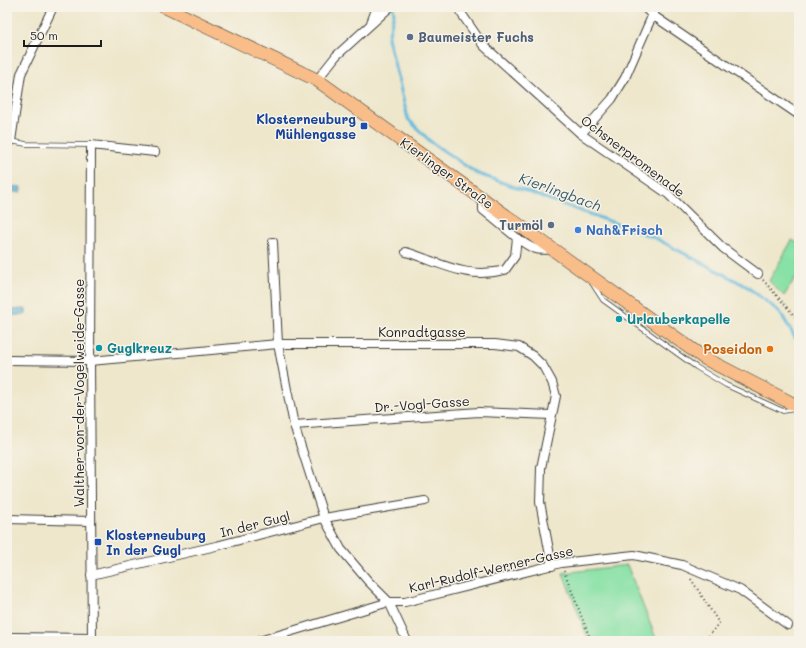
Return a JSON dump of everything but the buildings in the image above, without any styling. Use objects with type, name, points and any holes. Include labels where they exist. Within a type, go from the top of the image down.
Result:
[{"type":"main road","name":"Kierlinger Straße","points":[[165,7],[317,80],[704,358],[799,407]]},
{"type":"street","points":[[9,141],[21,74],[53,7]]},
{"type":"street","points":[[371,24],[377,7]]},
{"type":"street","name":"Ochsnerpromenade","points":[[457,7],[483,45],[581,134],[668,194],[723,248],[758,274]]},
{"type":"street","points":[[644,7],[799,115]]},
{"type":"street","points":[[581,134],[612,99],[625,78],[656,7]]},
{"type":"street","points":[[317,80],[336,56],[387,10]]},
{"type":"street","points":[[91,145],[155,152]]},
{"type":"street","name":"Walther-von-der-Vogelweide-Gasse","points":[[91,145],[91,639]]},
{"type":"street","points":[[483,199],[483,210],[517,238],[535,250],[540,251],[551,249]]},
{"type":"street","points":[[406,252],[452,269],[488,275],[505,270],[511,264],[515,256],[517,238]]},
{"type":"street","points":[[273,242],[278,344],[294,425],[324,518],[342,549],[368,581],[388,602],[408,641]]},
{"type":"street","name":"Konradtgasse","points":[[7,360],[90,361],[278,344],[495,344],[519,347],[538,361],[552,382],[556,396],[541,468],[540,502],[552,566]]},
{"type":"street","name":"Dr.-Vogl-Gasse","points":[[294,425],[479,412],[551,415]]},
{"type":"street","name":"In der Gugl","points":[[91,575],[216,546],[324,518],[425,500]]},
{"type":"street","points":[[7,519],[91,521]]},
{"type":"street","name":"Karl-Rudolf-Werner-Gasse","points":[[259,641],[388,602],[405,602],[561,563],[634,555],[682,565],[740,590],[788,626]]},
{"type":"street","points":[[7,637],[91,639]]},
{"type":"lane","points":[[9,141],[26,144],[91,145]]},
{"type":"path","points":[[758,274],[799,321]]},
{"type":"path","points":[[561,563],[591,641]]},
{"type":"path","points":[[682,565],[720,623],[706,639],[707,641]]},
{"type":"green space","points":[[792,240],[799,244],[799,272],[784,296],[769,281]]},
{"type":"green space","points":[[627,565],[657,641],[589,641],[563,573]]},
{"type":"water","points":[[9,186],[21,187],[21,192],[9,192]]},
{"type":"water","points":[[26,309],[26,314],[9,316],[8,310]]},
{"type":"waterway","name":"Kierlingbach","points":[[393,7],[394,13],[388,38],[408,119],[431,142],[476,173],[653,237],[746,286],[780,312],[799,344]]},
{"type":"place","name":"Baumeister Fuchs","points":[[410,37]]},
{"type":"place","name":"Klosterneuburg Mühlengasse","points":[[364,126]]},
{"type":"place","name":"Turmöl","points":[[551,225]]},
{"type":"place","name":"Nah&Frisch","points":[[578,230]]},
{"type":"place","name":"Urlauberkapelle","points":[[619,319]]},
{"type":"place","name":"Guglkreuz","points":[[99,348]]},
{"type":"place","name":"Poseidon","points":[[770,349]]},
{"type":"place","name":"Klosterneuburg In der Gugl","points":[[98,542]]}]
